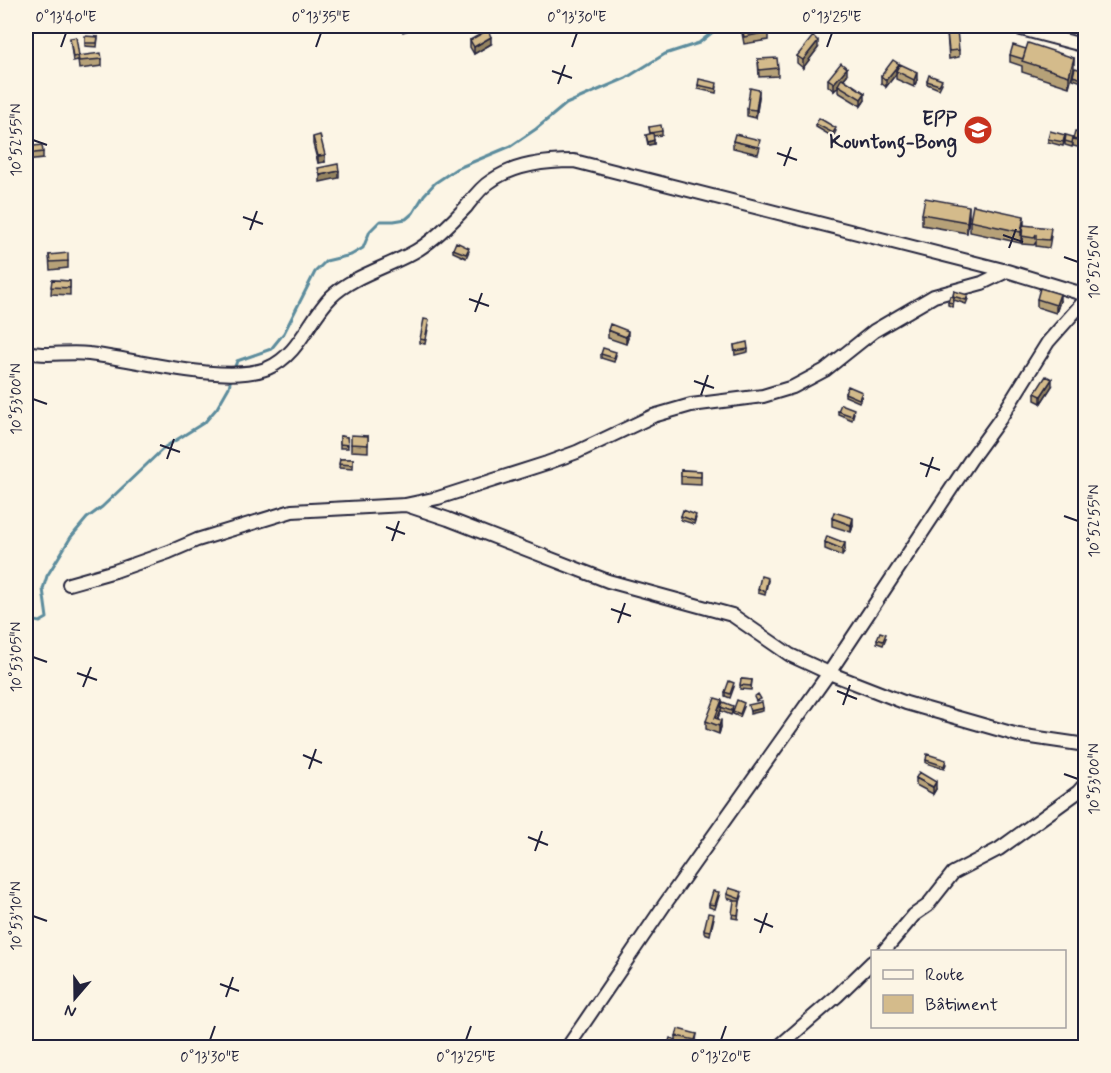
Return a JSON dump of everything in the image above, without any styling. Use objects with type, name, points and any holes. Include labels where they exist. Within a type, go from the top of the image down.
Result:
[{"type":"street","points":[[1010,26],[1086,46]]},
{"type":"street","points":[[26,352],[51,356],[86,353],[183,369],[225,373],[251,373],[270,367],[296,345],[331,297],[340,290],[403,259],[427,244],[490,181],[528,165],[552,161],[574,161],[602,167],[1007,271],[1086,297],[1048,342],[1000,418],[829,673],[567,1047]]},
{"type":"street","points":[[69,584],[115,571],[197,540],[292,511],[405,505],[438,498],[578,452],[653,416],[691,405],[763,396],[793,387],[825,370],[874,331],[934,296],[982,283],[1007,271]]},
{"type":"street","points":[[405,505],[608,580],[732,615],[790,655],[906,703],[1018,735],[1086,745]]},
{"type":"street","points":[[884,950],[914,915],[927,906],[953,873],[999,849],[1078,792],[1086,783]]},
{"type":"street","points":[[777,1047],[871,964]]},
{"type":"building","points":[[742,26],[767,26],[768,32],[744,37]]},
{"type":"building","points":[[488,30],[491,37],[474,47],[470,40]]},
{"type":"building","points":[[957,30],[959,50],[949,51],[947,32]]},
{"type":"building","points":[[85,36],[98,37],[97,43],[85,43]]},
{"type":"building","points":[[813,36],[818,41],[803,60],[797,56]]},
{"type":"building","points":[[76,37],[79,56],[73,57],[70,38]]},
{"type":"building","points":[[1028,43],[1074,58],[1069,76],[1022,61]]},
{"type":"building","points":[[1013,45],[1026,49],[1023,59],[1010,55]]},
{"type":"building","points":[[101,53],[102,59],[79,61],[78,56]]},
{"type":"building","points":[[777,58],[778,68],[759,70],[758,59]]},
{"type":"building","points":[[893,60],[899,64],[886,80],[881,76]]},
{"type":"building","points":[[841,63],[847,68],[834,83],[828,79]]},
{"type":"building","points":[[900,64],[917,72],[914,80],[896,71]]},
{"type":"building","points":[[1075,68],[1086,71],[1085,80],[1073,76]]},
{"type":"building","points":[[929,75],[942,80],[939,85],[927,81]]},
{"type":"building","points":[[842,78],[865,93],[861,99],[838,85]]},
{"type":"building","points":[[699,79],[717,83],[716,89],[698,85]]},
{"type":"building","points":[[750,88],[759,90],[756,110],[747,109]]},
{"type":"building","points":[[819,118],[836,128],[833,133],[816,124]]},
{"type":"building","points":[[661,125],[662,131],[650,133],[649,127]]},
{"type":"building","points":[[1050,131],[1065,135],[1063,142],[1048,139]]},
{"type":"building","points":[[1075,131],[1086,133],[1086,142],[1073,139]]},
{"type":"building","points":[[653,133],[654,140],[648,142],[646,135]]},
{"type":"building","points":[[735,134],[760,140],[758,147],[733,141]]},
{"type":"building","points":[[320,135],[325,155],[318,156],[313,137]]},
{"type":"building","points":[[1066,135],[1073,137],[1072,143],[1065,141]]},
{"type":"building","points":[[42,145],[43,152],[26,154],[26,147]]},
{"type":"building","points":[[338,164],[339,171],[320,175],[318,168]]},
{"type":"building","points":[[925,198],[969,206],[967,222],[922,214]]},
{"type":"building","points":[[973,205],[1024,216],[1021,232],[970,221]]},
{"type":"building","points":[[1023,225],[1051,228],[1049,240],[1036,239],[1036,234],[1034,238],[1022,236]]},
{"type":"building","points":[[456,242],[469,248],[466,254],[453,249]]},
{"type":"building","points":[[68,253],[68,261],[50,262],[49,255]]},
{"type":"building","points":[[52,280],[70,281],[70,288],[51,287]]},
{"type":"building","points":[[1040,288],[1060,294],[1056,305],[1037,299]]},
{"type":"building","points":[[954,291],[968,295],[966,300],[953,296]]},
{"type":"building","points":[[950,296],[954,297],[953,303],[948,302]]},
{"type":"building","points":[[424,319],[429,320],[425,340],[420,339]]},
{"type":"building","points":[[610,324],[628,331],[626,337],[608,330]]},
{"type":"building","points":[[747,342],[748,349],[735,351],[734,345]]},
{"type":"building","points":[[603,348],[616,352],[614,358],[601,354]]},
{"type":"building","points":[[1046,376],[1052,379],[1041,396],[1035,393]]},
{"type":"building","points":[[848,386],[862,392],[859,399],[845,393]]},
{"type":"building","points":[[841,404],[854,409],[852,416],[838,411]]},
{"type":"building","points":[[351,435],[368,436],[368,445],[351,444]]},
{"type":"building","points":[[340,436],[347,437],[348,445],[340,444]]},
{"type":"building","points":[[340,459],[353,459],[353,465],[339,464]]},
{"type":"building","points":[[681,470],[701,471],[701,477],[681,476]]},
{"type":"building","points":[[683,510],[696,515],[694,521],[681,516]]},
{"type":"building","points":[[834,512],[853,518],[851,525],[832,518]]},
{"type":"building","points":[[827,536],[845,543],[842,549],[825,542]]},
{"type":"building","points":[[761,576],[768,578],[765,591],[758,589]]},
{"type":"building","points":[[880,632],[886,634],[883,641],[877,639]]},
{"type":"building","points":[[741,679],[752,680],[751,686],[740,685]]},
{"type":"building","points":[[729,681],[734,683],[730,694],[725,692]]},
{"type":"building","points":[[758,694],[761,699],[756,701],[754,697]]},
{"type":"building","points":[[715,698],[722,700],[715,718],[721,720],[719,726],[706,721]]},
{"type":"building","points":[[737,700],[744,703],[740,714],[733,711]]},
{"type":"building","points":[[723,702],[733,706],[731,711],[721,707]]},
{"type":"building","points":[[762,702],[763,708],[750,711],[748,705]]},
{"type":"building","points":[[927,754],[946,760],[944,766],[926,760]]},
{"type":"building","points":[[919,772],[936,782],[933,787],[916,778]]},
{"type":"building","points":[[729,888],[742,892],[740,899],[727,894]]},
{"type":"building","points":[[713,891],[719,892],[715,905],[709,904]]},
{"type":"building","points":[[734,901],[740,901],[738,915],[732,914]]},
{"type":"building","points":[[708,913],[714,914],[710,931],[704,930]]},
{"type":"building","points":[[678,1029],[697,1034],[695,1040],[676,1036]]},
{"type":"building","points":[[670,1038],[676,1040],[674,1047],[667,1047]]},
{"type":"waterway","points":[[234,369],[237,361],[271,349],[284,333],[315,272],[326,261],[351,255],[363,248],[370,231],[380,221],[406,219],[435,183],[456,169],[511,146],[566,104],[626,78],[665,54],[699,43],[720,26]]},
{"type":"waterway","points":[[26,619],[40,622],[47,618],[43,589],[47,576],[71,537],[87,518],[102,507],[165,447],[205,422],[217,408],[229,387],[231,378]]},
{"type":"place","name":"EPP Kountong-Bong","points":[[978,130]]}]
